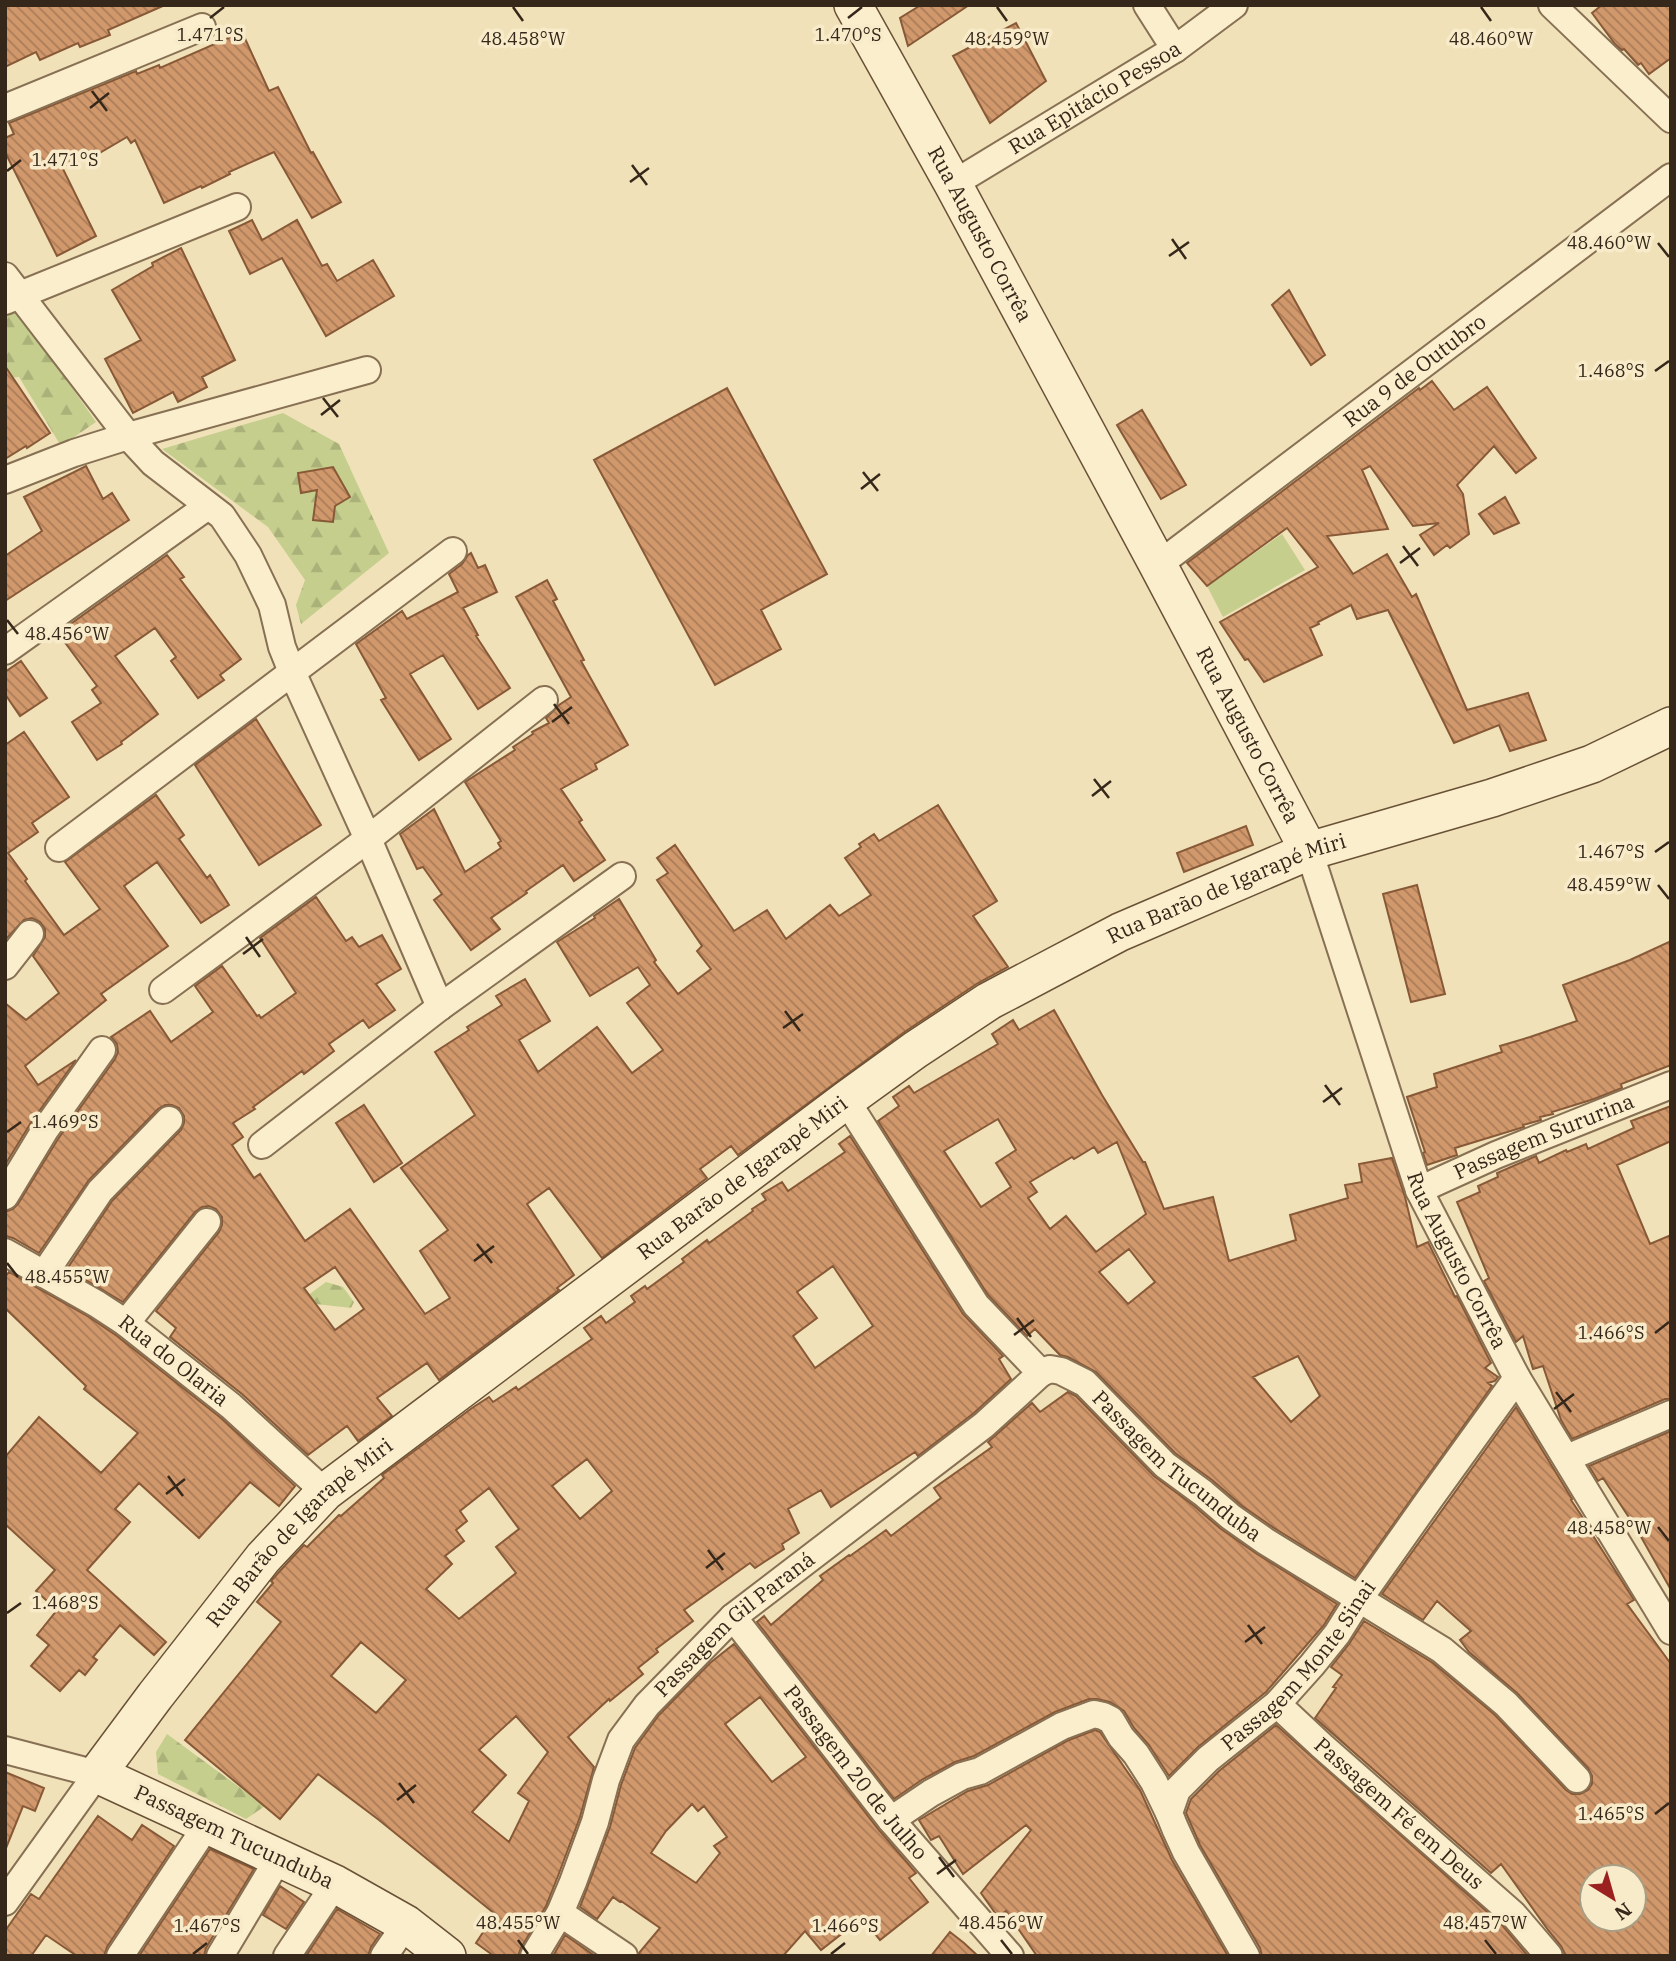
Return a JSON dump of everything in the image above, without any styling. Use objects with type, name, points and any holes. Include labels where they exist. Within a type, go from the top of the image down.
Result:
[{"type":"street","name":"Rua Augusto Corrêa","points":[[853,5],[953,184],[1158,565],[1308,851],[1419,1190],[1517,1378],[1671,1631]]},
{"type":"street","points":[[1147,5],[1175,49]]},
{"type":"street","name":"Rua Epitácio Pessoa","points":[[953,184],[1175,49],[1234,5]]},
{"type":"street","points":[[1552,5],[1671,118]]},
{"type":"street","points":[[5,108],[202,27]]},
{"type":"street","name":"Rua 9 de Outubro","points":[[1158,565],[1671,177]]},
{"type":"street","points":[[237,207],[10,291],[128,436],[153,463],[222,516],[248,555],[272,605],[282,647],[292,672],[440,1007]]},
{"type":"street","points":[[5,480],[74,453],[128,436],[366,370]]},
{"type":"street","points":[[5,651],[208,506]]},
{"type":"street","points":[[59,848],[453,551]]},
{"type":"street","points":[[163,990],[368,839],[544,700]]},
{"type":"street","name":"Rua Barão de Igarapé Miri","points":[[5,1902],[155,1696],[263,1558],[325,1492],[915,1050],[989,1001],[1120,932],[1308,851],[1492,798],[1580,768],[1671,726]]},
{"type":"street","points":[[262,1145],[440,1007],[622,876]]},
{"type":"street","points":[[5,966],[30,934]]},
{"type":"street","points":[[5,1196],[44,1130],[102,1050]]},
{"type":"street","name":"Passagem Sururina","points":[[1419,1190],[1496,1154],[1671,1085]]},
{"type":"street","points":[[846,1100],[976,1305],[1041,1373]]},
{"type":"street","points":[[44,1274],[100,1191],[169,1119]]},
{"type":"street","points":[[126,1323],[207,1222]]},
{"type":"street","name":"Rua do Olaria","points":[[5,1252],[126,1323],[231,1406],[325,1492]]},
{"type":"street","name":"Passagem Tucunduba","points":[[1041,1373],[1050,1369],[1061,1371],[1085,1382],[1165,1465],[1265,1541],[1442,1650],[1506,1704],[1577,1779]]},
{"type":"street","name":"Passagem Gil Paraná","points":[[534,1956],[560,1913],[573,1882],[621,1740],[647,1705],[733,1617],[984,1425],[1041,1373]]},
{"type":"street","name":"Passagem Monte Sinai","points":[[1169,1813],[1177,1790],[1188,1776],[1277,1704],[1337,1633],[1517,1378]]},
{"type":"street","points":[[1567,1458],[1671,1413]]},
{"type":"street","name":"Passagem 20 de Julho","points":[[733,1617],[891,1820],[1010,1956]]},
{"type":"street","name":"Passagem Fé em Deus","points":[[1277,1704],[1331,1755],[1513,1914],[1549,1956]]},
{"type":"street","points":[[891,1820],[931,1793],[962,1776],[980,1772],[1062,1726],[1094,1714],[1103,1716],[1111,1720],[1154,1782],[1186,1852],[1246,1956]]},
{"type":"street","name":"Passagem Tucunduba","points":[[5,1750],[97,1774],[335,1884],[406,1924],[447,1956]]},
{"type":"street","points":[[120,1956],[207,1825]]},
{"type":"street","points":[[220,1956],[277,1857]]},
{"type":"street","points":[[287,1956],[335,1884]]},
{"type":"street","points":[[560,1913],[624,1956]]},
{"type":"street","points":[[384,1956],[406,1924]]},
{"type":"green space","points":[[14,305],[96,422],[61,446],[19,377],[5,378],[5,309]]},
{"type":"green space","points":[[283,413],[339,444],[389,553],[301,624],[296,605],[305,580],[268,527],[162,449]]},
{"type":"green space","points":[[1282,534],[1305,570],[1223,617],[1207,586]]},
{"type":"green space","points":[[326,1282],[343,1287],[354,1302],[351,1308],[316,1304],[281,1315]]},
{"type":"green space","points":[[167,1734],[265,1806],[246,1819],[158,1774],[156,1752]]},
{"type":"building","points":[[5,5],[165,5],[108,30],[110,35],[80,47],[78,43],[40,60],[36,52],[5,67]]},
{"type":"building","points":[[921,5],[969,5],[908,46],[900,18]]},
{"type":"building","points":[[1602,5],[1671,5],[1671,58],[1649,74],[1641,63],[1638,65],[1624,49],[1615,44],[1592,13]]},
{"type":"building","points":[[1016,23],[1046,81],[990,123],[953,56]]},
{"type":"building","points":[[242,32],[269,91],[278,87],[311,153],[313,152],[341,202],[312,218],[274,152],[229,172],[230,174],[202,188],[201,186],[164,203],[135,140],[131,143],[127,137],[96,155],[94,150],[62,167],[96,236],[57,256],[5,152],[5,138],[14,134],[9,123],[136,71],[137,74],[159,65],[160,68]]},
{"type":"building","points":[[252,220],[262,240],[297,220],[322,266],[327,264],[337,281],[373,260],[394,296],[326,336],[282,258],[250,274],[229,231]]},
{"type":"building","points":[[181,248],[235,360],[202,377],[207,387],[178,402],[173,392],[133,413],[105,359],[141,340],[112,290],[153,266],[152,263]]},
{"type":"building","points":[[1289,290],[1325,355],[1311,365],[1272,305]]},
{"type":"building","points":[[5,366],[50,433],[5,459]]},
{"type":"building","points":[[1432,381],[1454,410],[1487,387],[1536,458],[1516,473],[1494,446],[1457,485],[1463,494],[1469,534],[1450,548],[1447,545],[1434,555],[1420,535],[1439,523],[1413,526],[1370,466],[1362,470],[1388,529],[1327,536],[1353,574],[1387,554],[1412,597],[1416,594],[1467,710],[1528,693],[1546,740],[1510,751],[1499,725],[1454,743],[1388,610],[1357,619],[1351,605],[1318,622],[1319,624],[1310,628],[1322,655],[1264,682],[1248,659],[1245,660],[1220,622],[1318,567],[1287,528],[1207,586],[1187,563],[1419,388],[1420,390]]},
{"type":"building","points":[[727,388],[827,574],[761,610],[781,649],[715,685],[594,460]]},
{"type":"building","points":[[1142,410],[1186,485],[1161,499],[1117,425]]},
{"type":"building","points":[[86,466],[103,499],[112,493],[129,520],[5,601],[5,556],[42,531],[24,497]]},
{"type":"building","points":[[333,467],[350,497],[335,506],[333,522],[313,520],[317,490],[301,493],[298,473]]},
{"type":"building","points":[[1505,497],[1519,523],[1494,534],[1479,514]]},
{"type":"building","points":[[471,553],[478,568],[485,565],[497,592],[463,608],[478,635],[476,636],[510,688],[478,709],[443,655],[410,674],[451,739],[419,760],[381,700],[386,698],[356,644],[402,611],[407,619],[458,592],[449,574]]},
{"type":"building","points":[[167,555],[184,577],[180,579],[241,659],[220,675],[224,680],[198,698],[171,661],[176,657],[155,628],[115,656],[158,714],[121,742],[122,744],[97,760],[72,722],[101,703],[92,690],[97,686],[58,633]]},
{"type":"building","points":[[547,580],[557,599],[553,601],[584,660],[581,661],[628,745],[595,764],[597,769],[561,789],[605,860],[574,881],[563,865],[491,918],[500,929],[471,950],[434,900],[442,894],[423,867],[417,869],[400,834],[434,809],[465,872],[501,848],[498,843],[501,841],[465,782],[515,750],[513,747],[549,723],[546,718],[571,697],[516,597]]},
{"type":"building","points":[[21,661],[47,698],[20,716],[5,694],[5,672]]},
{"type":"building","points":[[256,719],[321,825],[259,865],[195,765]]},
{"type":"building","points":[[24,732],[69,797],[32,823],[38,832],[8,853],[64,935],[100,909],[65,862],[156,795],[184,835],[179,839],[207,878],[210,875],[229,905],[201,923],[157,862],[124,886],[168,946],[101,994],[106,1000],[25,1066],[38,1085],[76,1060],[32,1121],[5,1165],[5,1003],[26,1020],[59,993],[33,956],[45,937],[45,929],[40,922],[32,918],[24,920],[5,940],[5,745]]},
{"type":"building","points":[[938,805],[997,901],[973,916],[1008,967],[978,983],[903,1033],[738,1155],[731,1146],[700,1169],[707,1178],[602,1258],[549,1188],[527,1204],[574,1275],[557,1288],[559,1290],[439,1380],[427,1363],[377,1398],[392,1416],[358,1441],[347,1426],[308,1455],[242,1394],[170,1337],[176,1328],[156,1311],[219,1232],[222,1217],[216,1209],[202,1207],[195,1212],[123,1302],[67,1269],[112,1201],[181,1130],[184,1116],[179,1108],[165,1105],[158,1109],[89,1180],[39,1253],[5,1236],[5,1212],[18,1204],[58,1139],[115,1059],[117,1044],[111,1037],[150,1011],[171,1042],[213,1012],[195,986],[222,966],[261,1018],[296,993],[260,938],[316,897],[346,941],[352,937],[359,947],[382,935],[401,969],[376,984],[395,1010],[369,1028],[363,1020],[329,1044],[334,1051],[304,1074],[302,1071],[233,1123],[243,1137],[232,1145],[254,1178],[260,1174],[305,1241],[350,1209],[425,1314],[450,1298],[420,1251],[448,1230],[401,1168],[475,1115],[435,1052],[502,1005],[496,996],[525,979],[550,1021],[519,1040],[538,1072],[597,1027],[632,1073],[663,1050],[627,1003],[650,985],[638,967],[590,996],[557,942],[619,899],[656,960],[654,962],[678,994],[711,969],[697,951],[702,946],[657,880],[668,873],[657,858],[675,845],[734,931],[767,910],[786,939],[830,905],[839,916],[871,895],[845,858],[874,834],[879,841]],"holes":[[[335,1267],[364,1309],[335,1330],[304,1288]]]},
{"type":"building","points":[[1246,826],[1253,845],[1184,872],[1177,853]]},
{"type":"building","points":[[1417,885],[1445,994],[1411,1002],[1383,894]]},
{"type":"building","points":[[1671,941],[1671,1065],[1621,1084],[1622,1088],[1540,1117],[1541,1120],[1523,1125],[1524,1127],[1455,1148],[1457,1155],[1427,1165],[1407,1097],[1437,1087],[1434,1074],[1502,1052],[1500,1046],[1577,1021],[1563,985],[1630,960]]},
{"type":"building","points":[[1054,1010],[1102,1095],[1145,1162],[1164,1209],[1213,1197],[1229,1261],[1296,1240],[1290,1215],[1348,1198],[1345,1185],[1362,1182],[1359,1164],[1392,1158],[1417,1247],[1428,1242],[1491,1363],[1485,1368],[1498,1377],[1488,1383],[1492,1386],[1355,1578],[1274,1528],[1175,1453],[1096,1372],[1060,1355],[1035,1329],[1027,1336],[988,1295],[878,1121],[899,1106],[893,1097],[909,1086],[914,1093],[998,1044],[992,1034],[1013,1020],[1019,1030]],"holes":[[[998,1119],[1016,1150],[996,1163],[1011,1187],[981,1207],[944,1151]],[[1117,1142],[1146,1214],[1096,1252],[1066,1216],[1050,1229],[1028,1198],[1037,1192],[1030,1182],[1094,1147],[1098,1153]],[[1129,1249],[1155,1282],[1128,1304],[1099,1272]],[[1298,1356],[1320,1396],[1291,1422],[1253,1377]]]},
{"type":"building","points":[[364,1105],[402,1163],[374,1182],[336,1123]]},
{"type":"building","points":[[1671,1106],[1671,1141],[1617,1165],[1650,1244],[1671,1235],[1671,1399],[1665,1399],[1572,1439],[1561,1420],[1543,1366],[1533,1369],[1523,1336],[1516,1342],[1484,1281],[1489,1278],[1457,1202],[1480,1192],[1478,1186],[1498,1177],[1497,1173],[1536,1156],[1539,1163],[1586,1144],[1588,1149],[1634,1128],[1631,1121]]},
{"type":"building","points":[[850,1136],[963,1314],[1003,1356],[999,1359],[1011,1379],[974,1413],[918,1456],[915,1452],[831,1507],[821,1490],[788,1509],[799,1533],[782,1544],[784,1549],[755,1568],[750,1563],[684,1610],[693,1621],[656,1649],[658,1652],[638,1668],[643,1674],[610,1701],[609,1699],[568,1737],[594,1767],[580,1817],[546,1906],[518,1956],[494,1956],[476,1943],[495,1914],[318,1774],[280,1819],[185,1740],[281,1622],[257,1602],[273,1583],[271,1581],[304,1545],[307,1547],[339,1515],[384,1478],[382,1475],[472,1408],[489,1397],[493,1402],[516,1387],[518,1390],[592,1339],[584,1328],[601,1316],[606,1323],[635,1302],[631,1296],[645,1286],[647,1289],[684,1262],[682,1259],[707,1240],[709,1243],[766,1200],[762,1194],[782,1182],[788,1191],[845,1152],[839,1144]],"holes":[[[833,1266],[873,1326],[815,1368],[793,1336],[817,1318],[797,1292]],[[587,1459],[612,1491],[580,1519],[552,1486]],[[489,1488],[519,1529],[496,1547],[516,1573],[459,1619],[426,1589],[452,1564],[445,1556],[464,1541],[456,1530],[467,1521],[460,1511]],[[361,1642],[406,1680],[376,1713],[331,1676]],[[516,1716],[548,1752],[518,1793],[529,1801],[509,1842],[472,1812],[506,1775],[479,1750]]]},
{"type":"building","points":[[9,1272],[117,1336],[221,1418],[295,1486],[279,1506],[250,1482],[199,1538],[139,1483],[115,1509],[130,1522],[87,1570],[166,1642],[154,1655],[120,1625],[93,1657],[97,1660],[85,1675],[79,1670],[60,1691],[31,1666],[49,1645],[37,1635],[57,1610],[36,1591],[55,1570],[5,1524],[5,1457],[39,1417],[101,1473],[138,1433],[84,1389],[86,1386],[5,1308],[5,1277]]},
{"type":"building","points":[[1068,1392],[1076,1396],[1154,1476],[1221,1529],[1337,1604],[1324,1625],[1266,1692],[1198,1747],[1169,1776],[1124,1711],[1110,1702],[1089,1699],[1055,1712],[974,1756],[955,1762],[894,1799],[757,1622],[764,1616],[771,1625],[823,1580],[820,1576],[886,1530],[891,1536],[941,1498],[934,1488],[992,1447],[988,1442],[1032,1403],[1040,1412]]},
{"type":"building","points":[[1516,1407],[1634,1600],[1627,1604],[1671,1664],[1671,1956],[1566,1956],[1501,1864],[1491,1873],[1315,1718],[1342,1675],[1331,1667],[1364,1621],[1433,1663],[1495,1715],[1566,1790],[1572,1794],[1580,1794],[1588,1790],[1592,1784],[1592,1776],[1588,1768],[1517,1693],[1469,1652],[1460,1640],[1471,1631],[1437,1601],[1423,1620],[1382,1594]]},
{"type":"building","points":[[1671,1431],[1671,1590],[1636,1528],[1603,1478],[1598,1481],[1589,1466]]},
{"type":"building","points":[[734,1644],[879,1830],[916,1873],[909,1878],[928,1902],[880,1940],[862,1918],[821,1950],[805,1931],[783,1956],[640,1956],[639,1953],[660,1928],[613,1897],[597,1919],[580,1907],[610,1827],[621,1785],[635,1748],[659,1715],[710,1663]],"holes":[[[760,1697],[806,1757],[772,1782],[725,1724]],[[692,1804],[698,1811],[704,1806],[727,1837],[714,1846],[720,1853],[696,1883],[651,1853],[666,1831]]]},
{"type":"building","points":[[1276,1725],[1502,1925],[1528,1956],[1262,1956],[1260,1948],[1200,1845],[1186,1813],[1191,1799],[1219,1771]]},
{"type":"building","points":[[1095,1730],[1100,1732],[1140,1790],[1172,1860],[1228,1956],[1037,1956],[1006,1911],[998,1917],[981,1893],[1031,1830],[1026,1825],[963,1874],[939,1836],[931,1840],[919,1820],[968,1791],[988,1785],[1069,1740]]},
{"type":"building","points":[[5,1772],[44,1788],[35,1811],[23,1806],[6,1848]]},
{"type":"building","points":[[98,1816],[132,1840],[142,1825],[174,1846],[107,1947],[104,1956],[77,1956],[46,1935],[31,1956],[5,1956],[5,1931],[31,1894],[39,1899]]},
{"type":"building","points":[[210,1849],[254,1869],[206,1948],[204,1956],[139,1956]]},
{"type":"building","points":[[280,1886],[304,1902],[286,1929],[263,1915]]},
{"type":"building","points":[[337,1909],[380,1934],[368,1956],[306,1956]]},
{"type":"building","points":[[950,1932],[964,1943],[978,1956],[931,1956]]},
{"type":"building","points":[[565,1935],[595,1956],[553,1956]]}]
